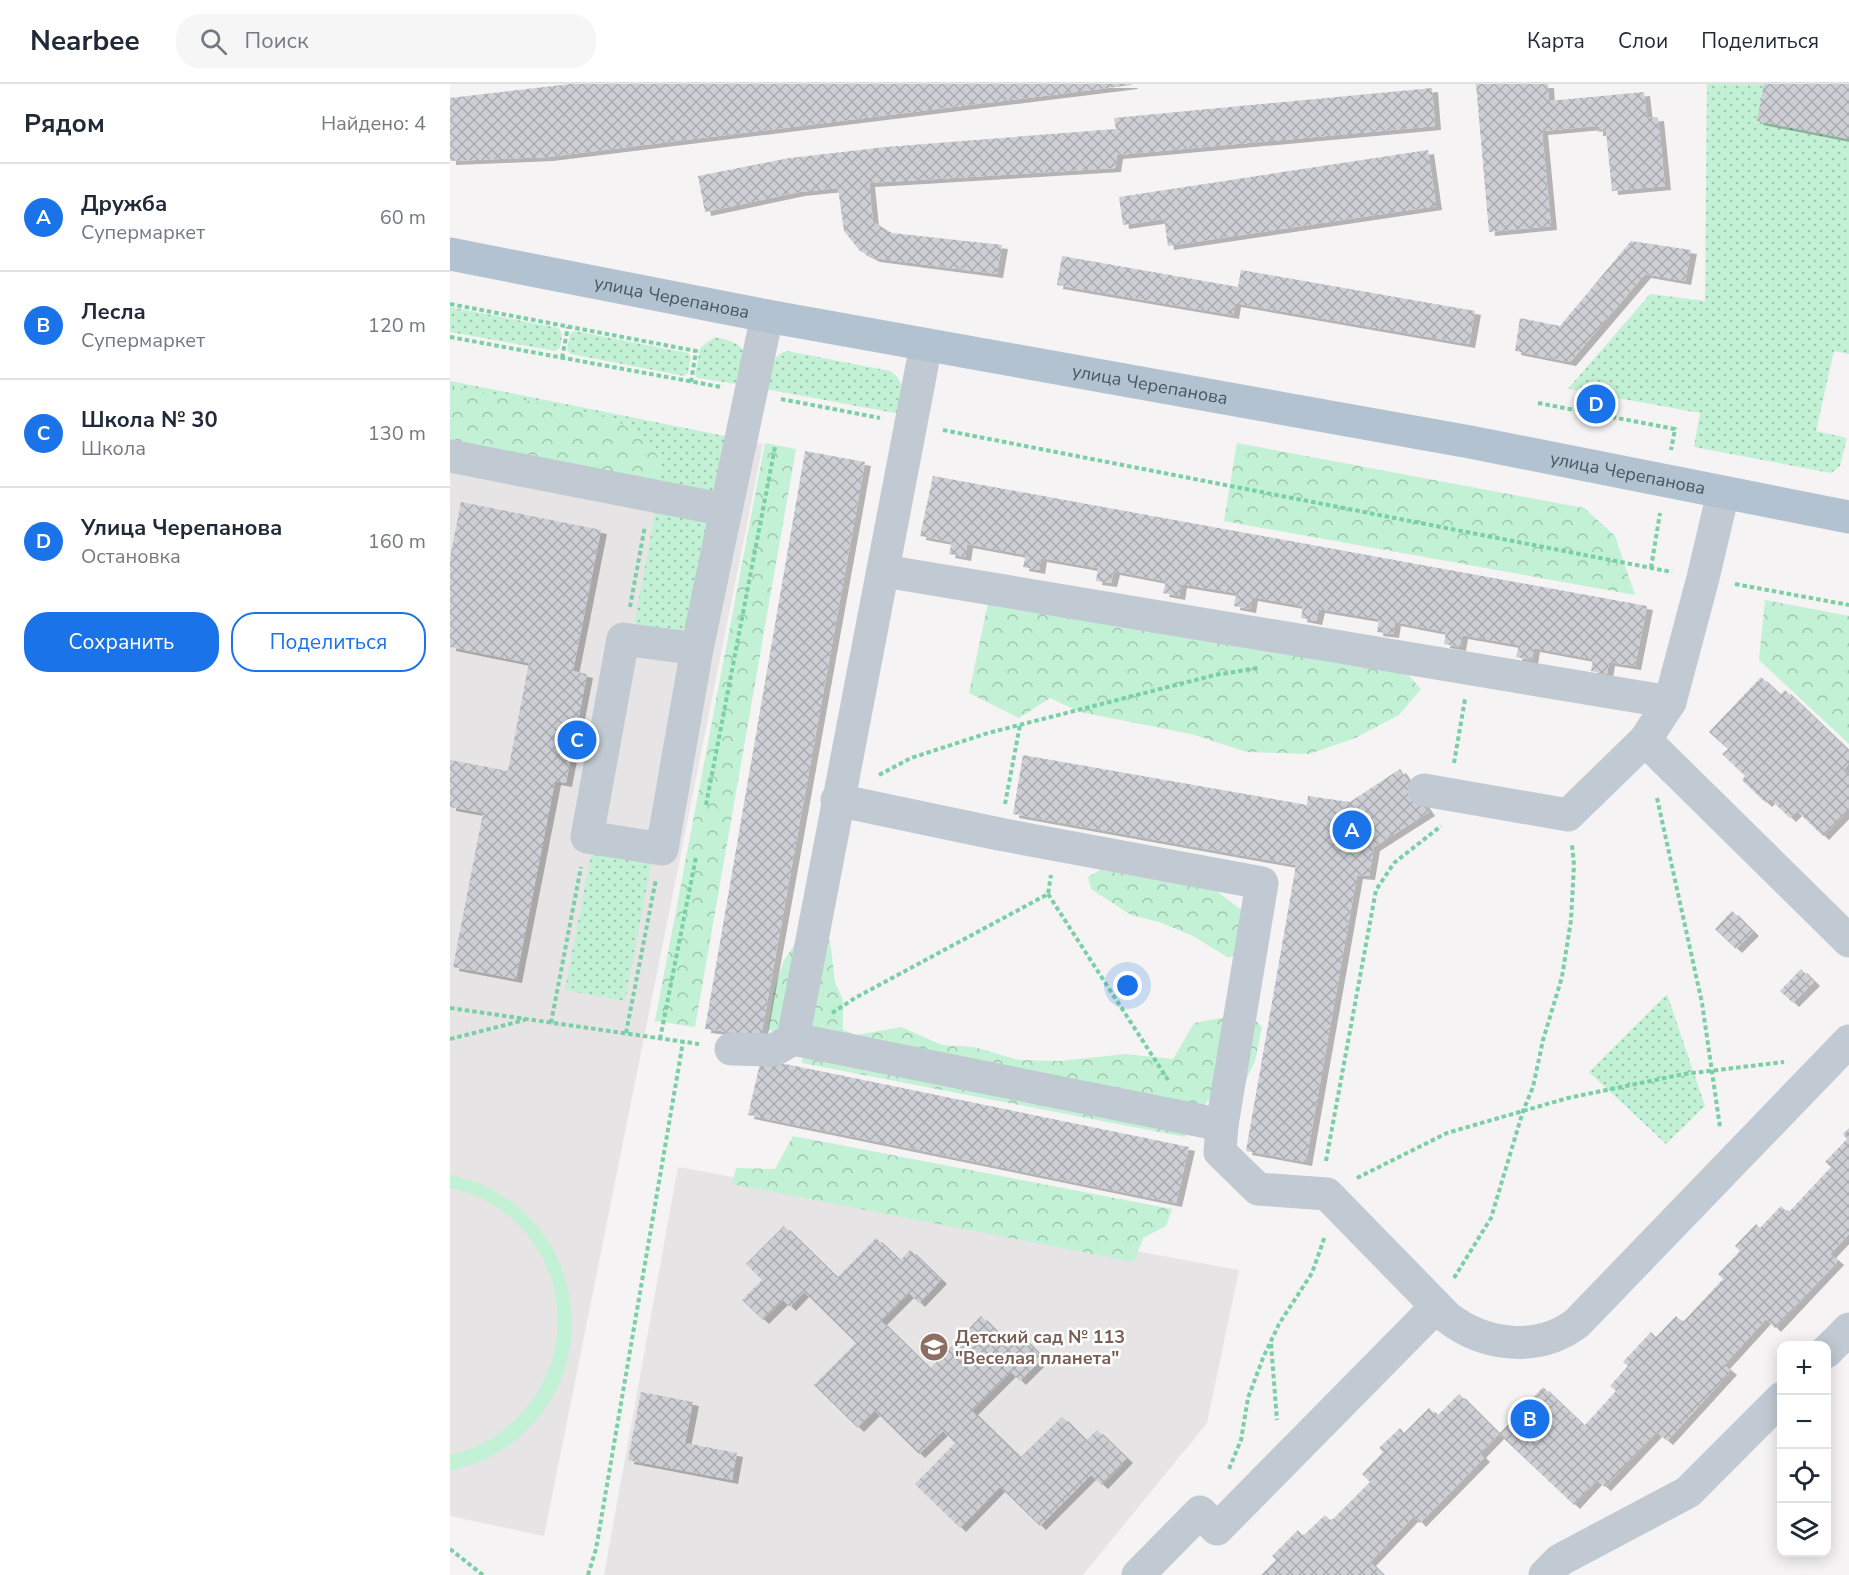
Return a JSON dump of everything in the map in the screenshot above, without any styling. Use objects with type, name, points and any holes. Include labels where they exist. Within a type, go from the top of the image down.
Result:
[{"type":"main road","name":"улица Черепанова","points":[[450,254],[767,316],[1470,442],[1849,516]]},
{"type":"lane","points":[[697,649],[624,639],[587,837],[662,849],[697,649],[767,316]]},
{"type":"lane","points":[[793,1039],[926,345]]},
{"type":"lane","points":[[450,456],[726,510]]},
{"type":"lane","points":[[1424,790],[1568,815],[1645,740],[1670,702],[1723,493]]},
{"type":"lane","points":[[884,571],[1670,702]]},
{"type":"lane","points":[[1645,740],[1849,941]]},
{"type":"lane","points":[[837,800],[999,834],[1262,883],[1208,1122],[1220,1152],[1258,1189],[1327,1194],[1436,1307],[1459,1326],[1499,1340],[1540,1342],[1565,1332],[1577,1323],[1841,1049]]},
{"type":"lane","points":[[732,1049],[774,1050],[793,1039],[1208,1122]]},
{"type":"lane","points":[[1138,1575],[1200,1512],[1217,1529],[1436,1307]]},
{"type":"lane","points":[[1831,1348],[1849,1329]]},
{"type":"lane","points":[[1545,1575],[1560,1560],[1689,1492],[1777,1403]]},
{"type":"path","points":[[450,304],[696,351],[691,381]]},
{"type":"path","points":[[562,358],[568,327]]},
{"type":"path","points":[[450,337],[751,392],[1849,605]]},
{"type":"path","points":[[783,411],[785,400]]},
{"type":"path","points":[[705,806],[776,446]]},
{"type":"path","points":[[624,639],[651,496]]},
{"type":"path","points":[[837,800],[911,758],[988,733],[1215,675],[1262,668]]},
{"type":"path","points":[[1200,1512],[1226,1476],[1241,1440],[1248,1398],[1263,1358],[1279,1324],[1311,1273],[1325,1235],[1327,1194],[1325,1163],[1376,890],[1394,863],[1447,822],[1424,790],[1454,768],[1470,669]]},
{"type":"path","points":[[999,834],[1020,725]]},
{"type":"path","points":[[1645,740],[1702,1003],[1725,1169]]},
{"type":"path","points":[[1436,1307],[1491,1218],[1523,1111],[1533,1087],[1562,977],[1569,932],[1574,865],[1568,815]]},
{"type":"path","points":[[551,1023],[587,837]]},
{"type":"path","points":[[1057,845],[1048,894],[1208,1122]]},
{"type":"path","points":[[626,1034],[662,849]]},
{"type":"path","points":[[660,1039],[696,853]]},
{"type":"path","points":[[793,1039],[855,999],[1048,894]]},
{"type":"path","points":[[450,1008],[732,1049]]},
{"type":"path","points":[[450,1039],[527,1019]]},
{"type":"path","points":[[588,1575],[596,1549],[683,1042]]},
{"type":"path","points":[[1327,1194],[1447,1133],[1523,1111],[1580,1096],[1684,1074],[1841,1049]]},
{"type":"path","points":[[1271,1341],[1279,1466]]},
{"type":"path","points":[[450,1549],[483,1575]]},
{"type":"shaded area","points":[[450,381],[763,444],[544,1536],[450,1516]]},
{"type":"shaded area","name":"Детский сад № 113 \"Веселая планета\"","points":[[678,1167],[1239,1270],[1207,1423],[1083,1575],[604,1575]]},
{"type":"green space","points":[[1707,84],[1849,84],[1849,354],[1834,351],[1816,431],[1847,438],[1840,466],[1831,473],[1694,447],[1700,413],[1568,389],[1650,294],[1705,301]]},
{"type":"green space","points":[[450,307],[559,328],[562,335],[560,348],[555,351],[450,332]]},
{"type":"green space","points":[[575,331],[688,353],[691,357],[688,373],[684,376],[571,354],[567,350],[570,334]]},
{"type":"green space","points":[[715,337],[735,343],[744,352],[742,385],[698,378],[695,375],[700,348]]},
{"type":"green space","points":[[787,351],[890,371],[901,385],[903,396],[900,414],[765,389],[774,361],[781,353]]},
{"type":"green space","points":[[450,381],[730,437],[718,501],[450,450]]},
{"type":"green space","points":[[450,386],[613,417],[649,445],[662,462],[657,482],[450,445]]},
{"type":"green space","points":[[765,443],[796,449],[695,1027],[655,1021]]},
{"type":"green space","points":[[1237,443],[1584,508],[1615,536],[1635,595],[1224,521]]},
{"type":"green space","points":[[656,508],[713,519],[690,641],[633,630]]},
{"type":"green space","points":[[989,598],[1403,669],[1421,689],[1399,715],[1355,738],[1309,754],[1247,752],[1191,734],[1080,712],[1050,698],[1019,718],[969,693]]},
{"type":"green space","points":[[1765,600],[1849,616],[1849,744],[1759,660]]},
{"type":"green space","points":[[592,849],[652,860],[625,1001],[565,990]]},
{"type":"green space","points":[[1100,870],[1213,888],[1244,912],[1245,947],[1229,958],[1193,936],[1159,922],[1131,915],[1091,889],[1088,877]]},
{"type":"green space","points":[[807,927],[830,941],[835,982],[843,1000],[843,1030],[857,1035],[901,1027],[942,1045],[974,1047],[1019,1060],[1060,1061],[1125,1054],[1173,1059],[1194,1023],[1248,1013],[1262,1027],[1255,1061],[1245,1082],[1208,1100],[1185,1137],[802,1063],[802,1050],[786,1036],[768,1030],[774,990],[784,960]]},
{"type":"green space","points":[[1667,994],[1705,1106],[1666,1144],[1589,1072]]},
{"type":"green space","points":[[793,1136],[1172,1209],[1166,1226],[1143,1238],[1134,1262],[732,1184],[736,1168],[775,1169]]},
{"type":"green space","points":[[450,1175],[493,1190],[527,1216],[552,1248],[567,1286],[572,1327],[565,1368],[547,1406],[509,1445],[476,1463],[450,1470],[450,1455],[476,1447],[500,1433],[514,1421],[539,1390],[553,1356],[558,1320],[553,1285],[539,1252],[517,1223],[487,1201],[450,1188]]},
{"type":"building","points":[[570,84],[1132,85],[547,157],[450,161],[450,98]]},
{"type":"building","points":[[1476,84],[1548,84],[1549,101],[1644,92],[1647,118],[1658,117],[1665,186],[1612,191],[1606,131],[1597,132],[1597,126],[1542,131],[1551,226],[1489,232]]},
{"type":"building","points":[[1764,84],[1849,84],[1849,139],[1757,121]]},
{"type":"building","points":[[1432,88],[1435,126],[1117,155],[1115,168],[869,183],[873,222],[892,233],[1002,245],[997,274],[874,258],[860,251],[844,231],[838,188],[799,192],[705,212],[698,176],[790,158],[886,147],[1116,129],[1114,118]]},
{"type":"building","points":[[1428,150],[1436,206],[1168,246],[1164,219],[1123,225],[1119,197]]},
{"type":"building","points":[[1631,241],[1691,250],[1685,281],[1645,274],[1570,362],[1515,351],[1520,318],[1560,326]]},
{"type":"building","points":[[1062,256],[1238,287],[1241,270],[1475,311],[1469,344],[1235,303],[1233,315],[1057,285]]},
{"type":"building","points":[[805,451],[865,462],[761,1036],[705,1029]]},
{"type":"building","points":[[933,476],[1647,606],[1635,666],[1609,662],[1607,674],[1591,671],[1593,659],[1534,648],[1532,660],[1516,657],[1519,645],[1462,635],[1460,647],[1444,644],[1446,632],[1395,622],[1393,634],[1377,632],[1379,619],[1319,609],[1316,621],[1301,618],[1303,606],[1252,597],[1250,609],[1234,606],[1236,593],[1181,584],[1179,596],[1163,593],[1166,581],[1114,571],[1111,583],[1096,581],[1098,568],[1041,558],[1039,570],[1023,567],[1026,555],[967,544],[965,557],[949,554],[952,542],[920,536]]},
{"type":"building","points":[[461,502],[601,530],[573,671],[587,674],[566,783],[555,781],[516,979],[453,967],[483,813],[450,807],[450,760],[508,771],[529,663],[450,647],[450,558]]},
{"type":"building","points":[[1761,677],[1780,695],[1785,690],[1849,751],[1849,763],[1844,769],[1849,774],[1849,809],[1823,836],[1797,811],[1790,818],[1770,799],[1766,803],[1742,780],[1745,776],[1722,754],[1728,749],[1709,732]]},
{"type":"building","points":[[1023,755],[1307,805],[1308,796],[1350,802],[1400,769],[1429,812],[1374,847],[1369,876],[1357,875],[1306,1162],[1246,1151],[1296,865],[1013,814]]},
{"type":"building","points":[[1732,911],[1753,932],[1736,949],[1715,929]]},
{"type":"building","points":[[1801,969],[1814,982],[1793,1003],[1780,991]]},
{"type":"building","points":[[761,1059],[1189,1147],[1176,1203],[748,1115]]},
{"type":"building","points":[[1849,1128],[1849,1234],[1830,1254],[1838,1261],[1775,1328],[1766,1319],[1724,1365],[1731,1371],[1667,1441],[1657,1432],[1605,1487],[1597,1480],[1574,1505],[1499,1434],[1543,1387],[1584,1426],[1616,1391],[1610,1386],[1628,1366],[1623,1362],[1651,1332],[1656,1337],[1676,1316],[1683,1322],[1723,1279],[1718,1274],[1740,1251],[1735,1246],[1756,1224],[1760,1228],[1781,1206],[1788,1213],[1831,1167],[1825,1162],[1847,1139],[1843,1134]]},
{"type":"building","points":[[784,1226],[837,1278],[876,1238],[900,1261],[910,1250],[941,1280],[919,1303],[909,1293],[881,1321],[930,1369],[981,1316],[1006,1341],[1016,1331],[1043,1358],[1020,1381],[1011,1372],[972,1411],[1020,1458],[1062,1417],[1086,1441],[1097,1430],[1127,1459],[1102,1485],[1091,1475],[1040,1526],[1000,1487],[960,1528],[915,1484],[955,1443],[943,1431],[919,1454],[875,1411],[858,1428],[814,1385],[856,1343],[804,1292],[790,1307],[783,1300],[763,1320],[742,1300],[762,1280],[746,1264]]},
{"type":"building","points":[[641,1392],[693,1402],[685,1443],[737,1453],[732,1480],[628,1460]]},
{"type":"building","points":[[1459,1394],[1499,1434],[1480,1454],[1484,1458],[1420,1523],[1414,1516],[1370,1562],[1383,1575],[1261,1575],[1276,1560],[1272,1556],[1298,1530],[1303,1536],[1325,1515],[1331,1521],[1370,1482],[1362,1474],[1383,1452],[1379,1448],[1400,1428],[1404,1433],[1429,1408],[1437,1416]]},
{"type":"place","name":"Улица Черепанова","points":[[1596,404]]},
{"type":"place","name":"Школа № 30","points":[[577,740]]},
{"type":"place","name":"Дружба","points":[[1352,830]]},
{"type":"place","name":"Детский сад № 113 \"Веселая планета\"","points":[[934,1347]]},
{"type":"place","name":"Лесла","points":[[1530,1419]]}]
